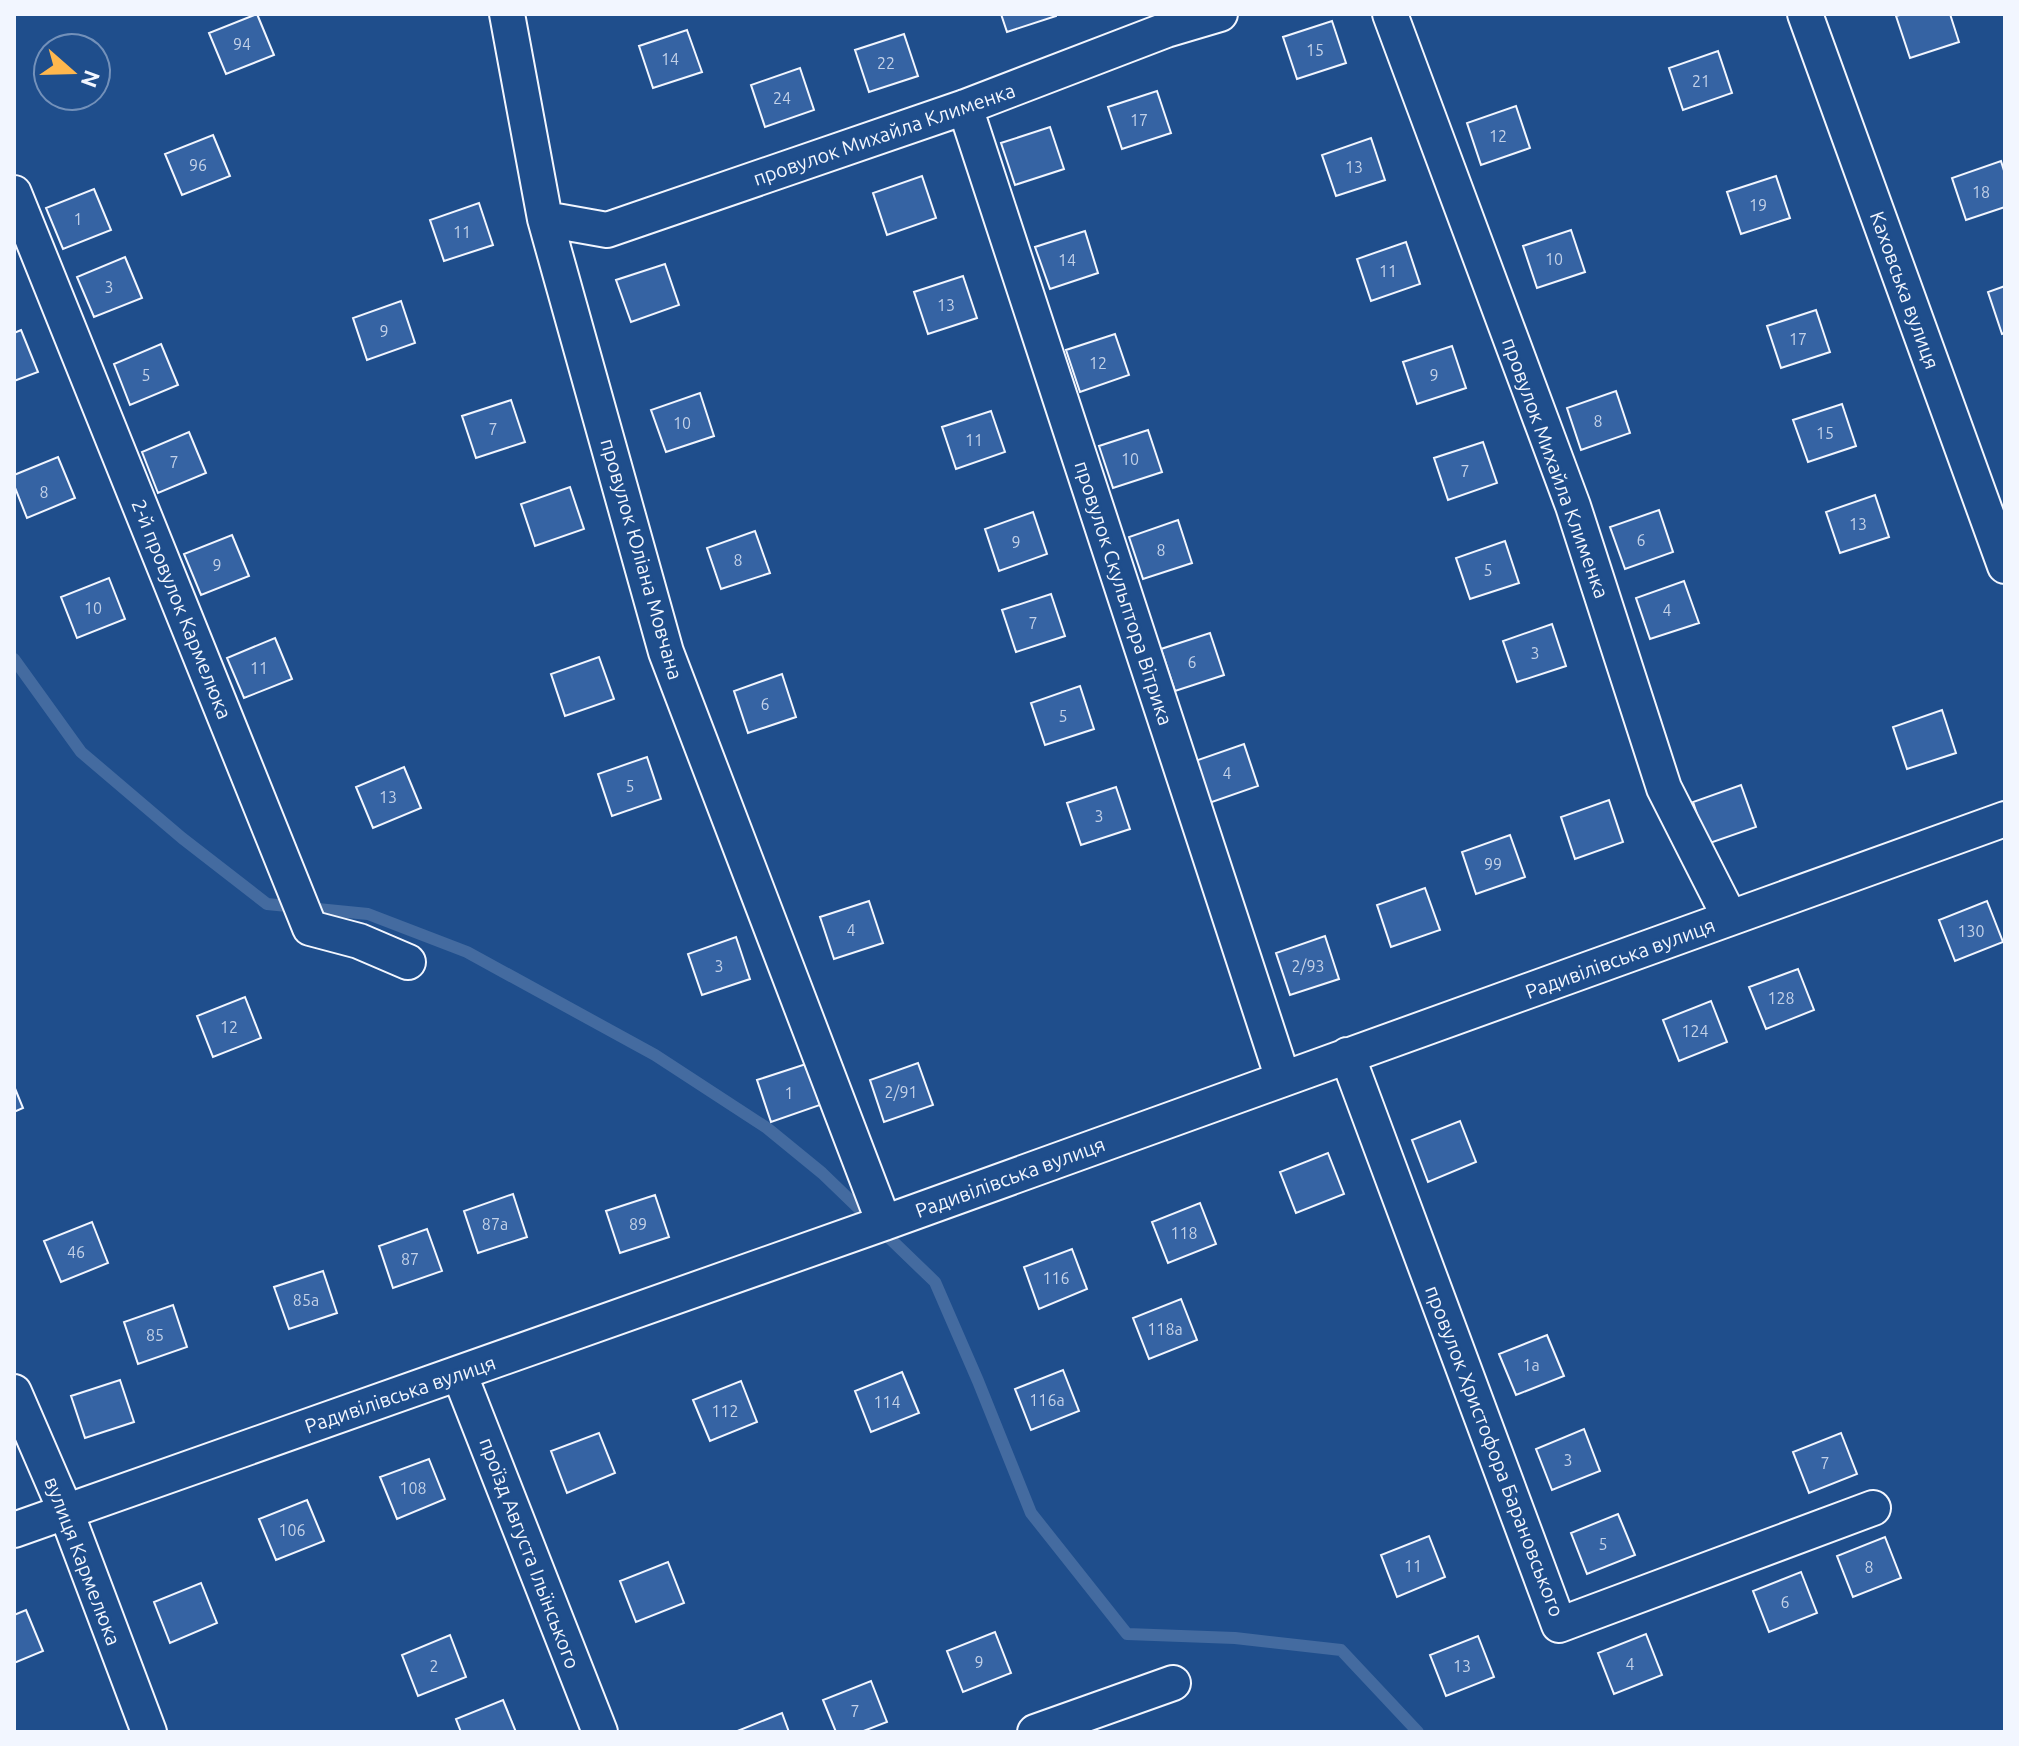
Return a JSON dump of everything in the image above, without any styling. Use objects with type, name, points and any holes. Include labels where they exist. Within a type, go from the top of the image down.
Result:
[{"type":"street","name":"провулок Юліана Мовчана","points":[[507,14],[545,219],[666,652],[884,1223]]},
{"type":"street","name":"провулок Михайла Клименка","points":[[545,219],[607,230],[965,107],[1166,30],[1220,14]]},
{"type":"street","name":"провулок Михайла Клименка","points":[[1390,14],[1573,506],[1664,788],[1730,918]]},
{"type":"street","name":"Каховська вулиця","points":[[1805,14],[2005,566]]},
{"type":"street","name":"провулок Скульптора Вітрика","points":[[965,107],[1283,1079]]},
{"type":"street","name":"2-й провулок Кармелюка","points":[[14,193],[310,928],[359,941],[408,962]]},
{"type":"street","name":"Радивілівська вулиця","points":[[14,1530],[884,1223],[2005,819]]},
{"type":"street","name":"провулок Христофора Барановського","points":[[1347,1055],[1559,1625],[1873,1508]]},
{"type":"street","name":"проїзд Августа Ільїнського","points":[[459,1373],[600,1732]]},
{"type":"street","name":"вулиця Кармелюка","points":[[14,1392],[66,1512],[149,1732]]},
{"type":"street","points":[[1035,1732],[1173,1683]]},
{"type":"building","points":[[257,14],[274,55],[226,74],[209,33]]},
{"type":"building","points":[[1001,14],[1056,14],[1056,16],[1007,32]]},
{"type":"building","points":[[1950,14],[1959,42],[1910,58],[1896,16]]},
{"type":"building","points":[[1332,21],[1346,63],[1297,79],[1283,37]]},
{"type":"building","points":[[687,30],[702,72],[653,88],[639,46]]},
{"type":"building","points":[[904,34],[918,76],[869,92],[855,50]]},
{"type":"building","points":[[1718,51],[1732,93],[1683,110],[1669,68]]},
{"type":"building","points":[[800,68],[814,110],[765,127],[751,85]]},
{"type":"building","points":[[1157,91],[1171,133],[1122,149],[1108,107]]},
{"type":"building","points":[[1516,106],[1530,148],[1481,165],[1467,123]]},
{"type":"building","points":[[1050,127],[1064,169],[1015,185],[1001,143]]},
{"type":"building","points":[[213,135],[230,176],[182,195],[165,154]]},
{"type":"building","points":[[1371,138],[1385,180],[1336,196],[1322,155]]},
{"type":"building","points":[[2001,161],[2005,174],[2005,207],[1966,220],[1952,178]]},
{"type":"building","points":[[922,176],[936,218],[887,235],[873,193]]},
{"type":"building","points":[[1776,176],[1790,218],[1741,234],[1727,192]]},
{"type":"building","points":[[94,189],[111,230],[63,249],[46,208]]},
{"type":"building","points":[[479,203],[493,245],[444,261],[430,220]]},
{"type":"building","points":[[1571,230],[1585,272],[1537,288],[1523,246]]},
{"type":"building","points":[[1085,231],[1098,273],[1050,289],[1035,247]]},
{"type":"building","points":[[1406,242],[1420,284],[1371,301],[1357,259]]},
{"type":"building","points":[[125,257],[142,298],[94,317],[77,277]]},
{"type":"building","points":[[665,264],[679,305],[631,322],[616,280]]},
{"type":"building","points":[[963,276],[977,318],[928,334],[914,292]]},
{"type":"building","points":[[2005,286],[2005,333],[2002,334],[1988,292]]},
{"type":"building","points":[[401,301],[415,343],[367,360],[353,318]]},
{"type":"building","points":[[1816,310],[1830,352],[1781,368],[1767,326]]},
{"type":"building","points":[[21,330],[38,372],[14,381],[14,333]]},
{"type":"building","points":[[1115,334],[1129,375],[1080,392],[1066,350]]},
{"type":"building","points":[[161,344],[178,385],[130,405],[114,364]]},
{"type":"building","points":[[1452,346],[1466,388],[1417,404],[1403,362]]},
{"type":"building","points":[[1616,391],[1630,433],[1581,450],[1567,408]]},
{"type":"building","points":[[700,393],[714,436],[666,452],[651,410]]},
{"type":"building","points":[[511,400],[525,442],[476,458],[462,416]]},
{"type":"building","points":[[1842,404],[1856,446],[1808,462],[1793,420]]},
{"type":"building","points":[[991,411],[1005,452],[956,469],[942,427]]},
{"type":"building","points":[[1148,430],[1162,472],[1113,488],[1099,446]]},
{"type":"building","points":[[189,432],[206,473],[158,493],[142,452]]},
{"type":"building","points":[[1483,442],[1497,483],[1448,500],[1434,458]]},
{"type":"building","points":[[58,457],[75,498],[27,518],[14,485],[14,475]]},
{"type":"building","points":[[570,487],[584,529],[535,546],[521,504]]},
{"type":"building","points":[[1875,495],[1889,537],[1840,553],[1826,512]]},
{"type":"building","points":[[1659,510],[1673,552],[1625,569],[1610,527]]},
{"type":"building","points":[[1033,512],[1047,554],[999,571],[985,529]]},
{"type":"building","points":[[1178,520],[1192,563],[1143,579],[1129,537]]},
{"type":"building","points":[[755,531],[770,573],[721,589],[707,548]]},
{"type":"building","points":[[232,535],[249,576],[201,595],[184,554]]},
{"type":"building","points":[[1505,541],[1519,583],[1470,599],[1456,558]]},
{"type":"building","points":[[109,578],[125,619],[77,638],[61,597]]},
{"type":"building","points":[[1684,581],[1699,623],[1650,639],[1636,598]]},
{"type":"building","points":[[1051,594],[1065,636],[1016,652],[1002,610]]},
{"type":"building","points":[[1552,624],[1566,666],[1517,682],[1503,641]]},
{"type":"building","points":[[1210,633],[1224,675],[1175,691],[1161,649]]},
{"type":"building","points":[[275,638],[292,679],[244,698],[227,658]]},
{"type":"building","points":[[599,657],[614,699],[565,716],[551,674]]},
{"type":"building","points":[[782,674],[796,717],[748,733],[734,691]]},
{"type":"building","points":[[1080,686],[1094,729],[1045,745],[1031,703]]},
{"type":"building","points":[[1942,710],[1956,753],[1907,769],[1893,727]]},
{"type":"building","points":[[1244,744],[1258,786],[1209,803],[1195,761]]},
{"type":"building","points":[[647,757],[661,799],[612,816],[598,774]]},
{"type":"building","points":[[404,767],[421,808],[373,828],[356,787]]},
{"type":"building","points":[[1741,785],[1756,827],[1707,844],[1693,802]]},
{"type":"building","points":[[1116,787],[1130,829],[1081,845],[1067,803]]},
{"type":"building","points":[[1609,800],[1623,842],[1575,859],[1561,817]]},
{"type":"building","points":[[1510,835],[1525,877],[1476,894],[1462,852]]},
{"type":"building","points":[[1425,888],[1440,930],[1391,947],[1377,905]]},
{"type":"building","points":[[869,901],[883,943],[834,959],[820,917]]},
{"type":"building","points":[[1987,901],[2003,942],[1955,961],[1939,920]]},
{"type":"building","points":[[1325,936],[1339,979],[1290,995],[1276,953]]},
{"type":"building","points":[[736,937],[750,979],[702,995],[688,954]]},
{"type":"building","points":[[1798,969],[1814,1010],[1766,1029],[1749,987]]},
{"type":"building","points":[[245,997],[261,1038],[213,1057],[197,1016]]},
{"type":"building","points":[[1711,1001],[1727,1042],[1679,1061],[1663,1020]]},
{"type":"building","points":[[918,1063],[933,1105],[884,1122],[870,1080]]},
{"type":"building","points":[[806,1064],[820,1105],[771,1122],[757,1080]]},
{"type":"building","points":[[14,1086],[23,1108],[14,1112]]},
{"type":"building","points":[[1460,1121],[1476,1162],[1428,1182],[1412,1140]]},
{"type":"building","points":[[1328,1153],[1344,1194],[1296,1213],[1280,1172]]},
{"type":"building","points":[[513,1194],[527,1237],[478,1253],[464,1211]]},
{"type":"building","points":[[655,1195],[669,1237],[620,1253],[606,1211]]},
{"type":"building","points":[[1200,1203],[1216,1244],[1168,1263],[1152,1222]]},
{"type":"building","points":[[92,1222],[108,1263],[61,1282],[44,1241]]},
{"type":"building","points":[[427,1229],[442,1271],[393,1288],[379,1246]]},
{"type":"building","points":[[1072,1249],[1087,1289],[1039,1309],[1024,1267]]},
{"type":"building","points":[[323,1271],[337,1313],[289,1329],[274,1287]]},
{"type":"building","points":[[1181,1299],[1197,1340],[1149,1359],[1133,1318]]},
{"type":"building","points":[[173,1305],[187,1347],[138,1364],[124,1322]]},
{"type":"building","points":[[1547,1335],[1564,1376],[1516,1395],[1499,1354]]},
{"type":"building","points":[[1063,1370],[1079,1411],[1031,1430],[1015,1389]]},
{"type":"building","points":[[902,1372],[919,1413],[871,1432],[855,1391]]},
{"type":"building","points":[[120,1380],[134,1422],[85,1438],[71,1396]]},
{"type":"building","points":[[741,1381],[757,1422],[710,1441],[693,1400]]},
{"type":"building","points":[[1584,1429],[1600,1471],[1552,1490],[1536,1449]]},
{"type":"building","points":[[599,1433],[615,1473],[567,1493],[551,1451]]},
{"type":"building","points":[[1841,1433],[1857,1474],[1809,1493],[1793,1452]]},
{"type":"building","points":[[429,1459],[445,1499],[397,1519],[380,1477]]},
{"type":"building","points":[[307,1500],[324,1541],[276,1560],[259,1519]]},
{"type":"building","points":[[1618,1514],[1635,1555],[1587,1574],[1571,1533]]},
{"type":"building","points":[[1429,1536],[1445,1577],[1397,1597],[1381,1555]]},
{"type":"building","points":[[1885,1537],[1901,1578],[1853,1597],[1837,1556]]},
{"type":"building","points":[[668,1562],[684,1603],[636,1622],[620,1581]]},
{"type":"building","points":[[1801,1572],[1817,1613],[1769,1632],[1753,1591]]},
{"type":"building","points":[[201,1583],[217,1623],[170,1643],[154,1602]]},
{"type":"building","points":[[26,1610],[43,1651],[14,1663],[14,1615]]},
{"type":"building","points":[[995,1632],[1011,1673],[963,1692],[947,1651]]},
{"type":"building","points":[[1646,1634],[1662,1675],[1614,1694],[1598,1653]]},
{"type":"building","points":[[450,1635],[466,1677],[418,1696],[402,1655]]},
{"type":"building","points":[[1478,1636],[1494,1677],[1446,1696],[1430,1655]]},
{"type":"building","points":[[871,1681],[887,1722],[861,1732],[836,1732],[823,1700]]},
{"type":"building","points":[[503,1700],[516,1732],[461,1732],[456,1719]]},
{"type":"building","points":[[782,1713],[789,1732],[735,1732]]},
{"type":"waterway","points":[[14,659],[81,752],[182,838],[267,904],[368,914],[467,952],[655,1055],[767,1128],[822,1173],[935,1282],[1031,1513],[1127,1634],[1235,1638],[1341,1650],[1418,1732]]}]
